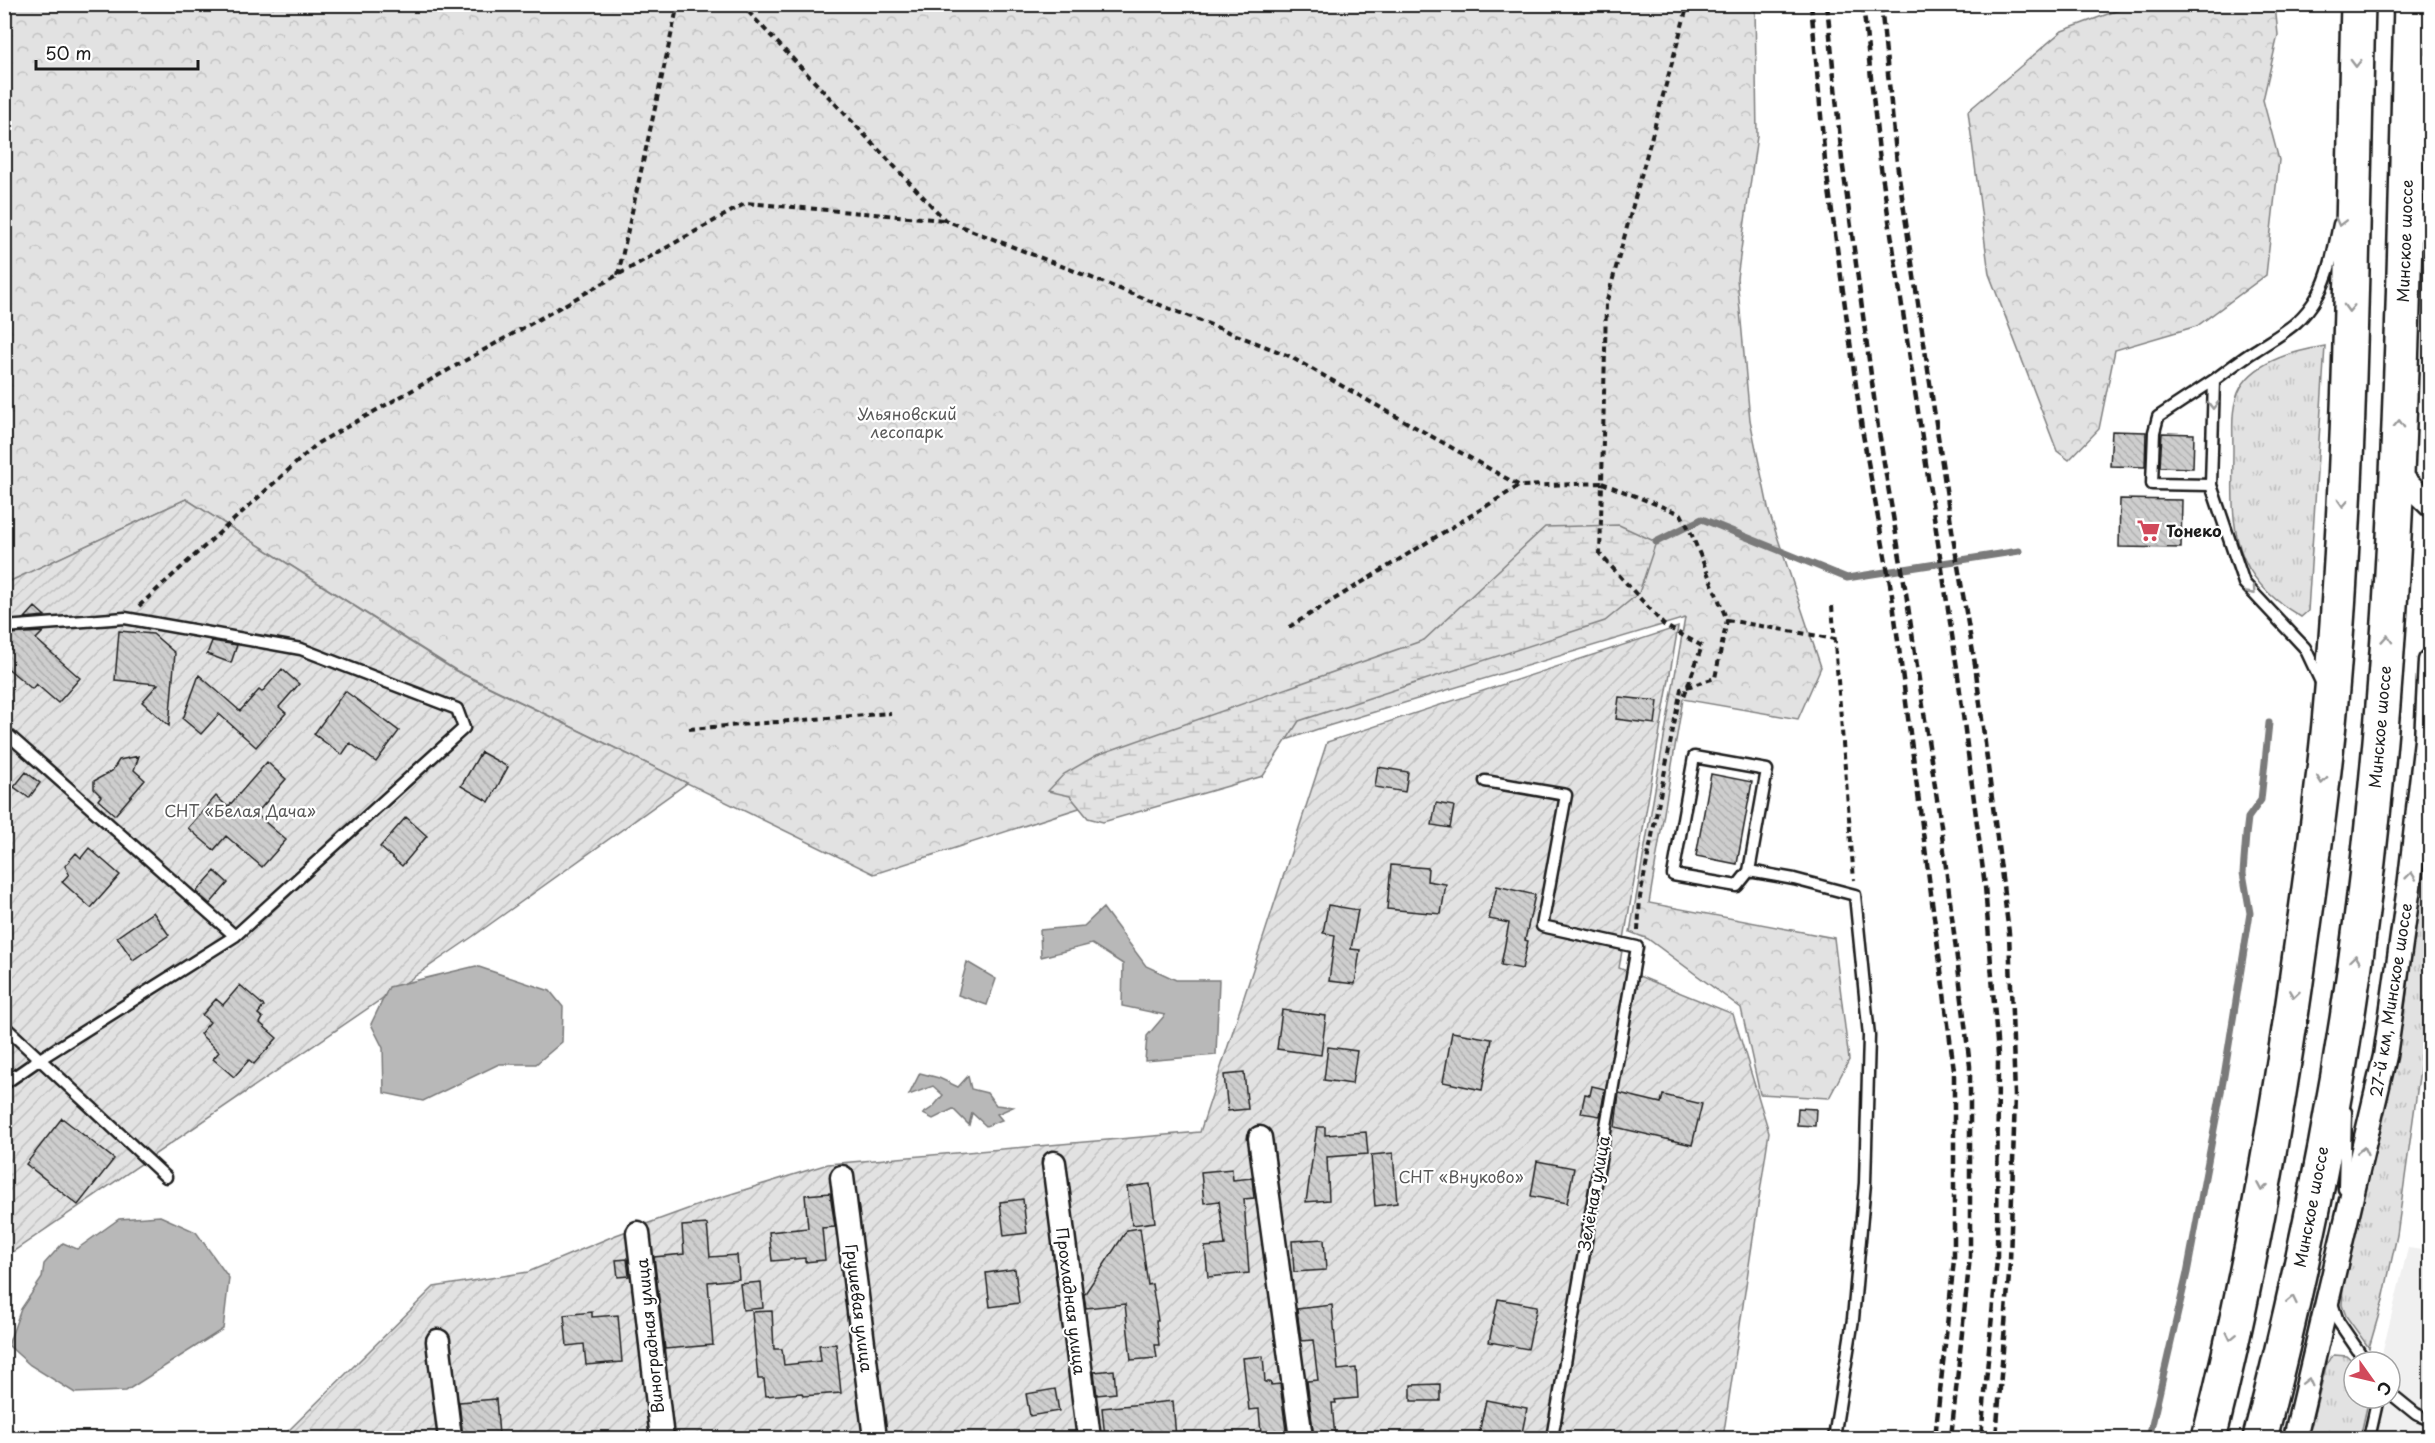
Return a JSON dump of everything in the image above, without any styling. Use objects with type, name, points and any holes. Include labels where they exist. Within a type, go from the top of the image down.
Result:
[{"type":"highway","points":[[2209,1438],[2253,1238],[2280,1088],[2308,896],[2329,722],[2344,498],[2358,4]]},
{"type":"highway","name":"Минское шоссе","points":[[2259,1438],[2312,1209],[2347,1017],[2363,902],[2385,682],[2398,474],[2412,4]]},
{"type":"street","points":[[2398,474],[2430,505]]},
{"type":"street","name":"27-й км, Минское шоссе","points":[[2295,1438],[2385,1056],[2409,887],[2426,740],[2430,661]]},
{"type":"street","points":[[1260,1138],[1301,1438]]},
{"type":"street","name":"Прохладная улица","points":[[1054,1163],[1089,1438]]},
{"type":"street","name":"Грушевая улица","points":[[842,1177],[875,1438]]},
{"type":"street","name":"Виноградная улица","points":[[638,1233],[662,1438]]},
{"type":"street","points":[[438,1341],[450,1438]]},
{"type":"lane","points":[[2211,485],[2152,484],[2154,432],[2158,417],[2256,350],[2287,332],[2305,315],[2318,295],[2328,271],[2354,165]]},
{"type":"lane","points":[[2214,380],[2211,485],[2244,583],[2305,648],[2320,677],[2329,722]]},
{"type":"lane","points":[[4,627],[125,618],[301,649],[457,709],[464,728],[235,936],[4,1084]]},
{"type":"lane","points":[[4,731],[235,936]]},
{"type":"lane","points":[[1694,757],[1767,770],[1749,871],[1737,886],[1673,875],[1694,757]]},
{"type":"lane","points":[[1485,781],[1566,795],[1542,926],[1636,947]]},
{"type":"lane","points":[[1749,871],[1794,879],[1855,895],[1869,1036],[1865,1183],[1853,1319],[1834,1438]]},
{"type":"lane","name":"Зелёная улица","points":[[1552,1438],[1636,947]]},
{"type":"lane","points":[[2342,1244],[2347,1017]]},
{"type":"lane","points":[[4,1026],[166,1177]]},
{"type":"lane","points":[[2330,1294],[2338,1321],[2358,1350]]},
{"type":"lane","points":[[2402,1403],[2416,1414],[2430,1420]]},
{"type":"lane","points":[[2369,1438],[2375,1410]]},
{"type":"path","points":[[617,275],[678,4]]},
{"type":"path","points":[[741,4],[945,220]]},
{"type":"path","points":[[1683,699],[1702,646],[1664,625],[1600,554],[1606,303],[1688,4]]},
{"type":"path","points":[[125,618],[318,443],[746,203],[945,220],[1287,355],[1520,486]]},
{"type":"path","points":[[1289,627],[1520,486],[1602,483],[1681,514],[1727,620],[1715,678],[1681,689],[1640,897],[1636,947]]},
{"type":"path","points":[[1832,606],[1855,895]]},
{"type":"path","points":[[1727,620],[1835,639]]},
{"type":"path","points":[[689,729],[891,713]]},
{"type":"shaded area","points":[[1103,908],[1146,966],[1176,980],[1219,980],[1216,1055],[1145,1061],[1147,1036],[1165,1015],[1122,1006],[1123,964],[1092,944],[1041,957],[1040,930],[1084,926]]},
{"type":"shaded area","points":[[967,962],[996,979],[987,1005],[958,995]]},
{"type":"shaded area","points":[[476,966],[550,991],[563,1007],[562,1042],[536,1064],[499,1064],[423,1101],[384,1093],[383,1048],[371,1024],[389,987]]},
{"type":"shaded area","points":[[920,1073],[939,1078],[958,1087],[968,1076],[971,1089],[987,1093],[996,1105],[1013,1107],[997,1114],[1002,1120],[986,1126],[972,1113],[969,1125],[953,1109],[933,1119],[923,1114],[933,1107],[943,1095],[933,1086],[909,1095]]},
{"type":"shaded area","points":[[160,1216],[196,1232],[229,1278],[223,1329],[126,1391],[75,1393],[30,1365],[8,1345],[21,1309],[42,1278],[44,1264],[63,1243],[77,1249],[119,1219]]},
{"type":"shaded area","points":[[2408,1248],[2430,1251],[2430,1438],[2362,1438],[2369,1410],[2402,1410],[2402,1350],[2383,1350]]},
{"type":"green space","name":"Ульяновский лесопарк","points":[[4,5],[1755,5],[1757,136],[1737,278],[1750,420],[1769,512],[1821,667],[1798,719],[1683,699],[1649,903],[1834,938],[1849,1060],[1829,1098],[1760,1094],[1741,1008],[1648,939],[1630,932],[1685,618],[1318,729],[874,874],[457,671],[186,499],[5,584]]},
{"type":"green space","points":[[2132,5],[2275,5],[2278,35],[2263,100],[2279,160],[2266,275],[2197,326],[2115,350],[2099,429],[2069,460],[2057,451],[1989,274],[1968,111],[2062,31]]},
{"type":"green space","points":[[2325,346],[2308,611],[2301,617],[2277,601],[2259,583],[2247,565],[2239,546],[2233,502],[2233,418],[2237,394],[2257,370],[2278,358]]},
{"type":"green space","name":"СНТ «Белая Дача»","points":[[186,499],[456,671],[687,783],[475,935],[5,1257],[4,584]]},
{"type":"green space","points":[[1619,525],[1656,542],[1639,593],[1605,621],[1299,721],[1263,776],[1103,822],[1088,818],[1070,796],[1048,791],[1064,774],[1097,755],[1424,640],[1545,527]]},
{"type":"green space","name":"СНТ «Внуково»","points":[[1678,627],[1619,968],[1733,1014],[1769,1132],[1723,1438],[281,1438],[434,1287],[528,1272],[616,1235],[715,1199],[828,1164],[1200,1132],[1327,742]]},
{"type":"green space","points":[[2430,803],[2430,997],[2397,1235],[2383,1300],[2369,1348],[2346,1316],[2342,1305],[2343,1287],[2353,1237],[2381,1127],[2405,1008]]},
{"type":"green space","points":[[2334,1355],[2342,1356],[2342,1410],[2366,1410],[2360,1438],[2308,1438],[2330,1358]]},
{"type":"building","points":[[2112,431],[2146,432],[2145,467],[2110,466]]},
{"type":"building","points":[[2162,433],[2194,434],[2193,468],[2160,467]]},
{"type":"building","points":[[2120,499],[2182,500],[2181,548],[2119,547]]},
{"type":"building","points":[[35,607],[45,616],[25,618]]},
{"type":"building","points":[[119,631],[153,634],[175,653],[169,726],[142,702],[158,684],[115,680]]},
{"type":"building","points":[[43,632],[36,639],[80,678],[58,703],[36,684],[32,689],[4,665],[4,640],[10,634]]},
{"type":"building","points":[[212,641],[237,645],[231,663],[207,654]]},
{"type":"building","points":[[282,669],[299,684],[279,707],[286,713],[256,747],[219,714],[201,734],[183,719],[199,675],[240,711],[259,690],[262,692]]},
{"type":"building","points":[[345,691],[399,731],[376,762],[350,743],[342,755],[314,734]]},
{"type":"building","points":[[1619,697],[1658,701],[1655,724],[1616,719]]},
{"type":"building","points":[[481,752],[508,767],[489,802],[461,786]]},
{"type":"building","points":[[139,756],[134,770],[145,780],[115,815],[98,800],[101,796],[94,789],[94,781],[112,771],[119,760]]},
{"type":"building","points":[[267,762],[286,779],[256,814],[286,840],[262,867],[226,836],[214,850],[188,828],[216,796],[228,807]]},
{"type":"building","points":[[1378,767],[1408,772],[1405,792],[1375,787]]},
{"type":"building","points":[[26,772],[40,783],[29,798],[14,787]]},
{"type":"building","points":[[1711,774],[1752,782],[1737,864],[1696,856]]},
{"type":"building","points":[[1436,803],[1454,806],[1450,828],[1432,825]]},
{"type":"building","points":[[406,817],[427,836],[402,866],[380,847]]},
{"type":"building","points":[[89,848],[120,875],[91,908],[62,882],[69,874],[65,866],[76,853],[81,858]]},
{"type":"building","points":[[1391,865],[1428,868],[1427,881],[1446,884],[1441,914],[1387,909]]},
{"type":"building","points":[[215,871],[228,883],[210,904],[196,892]]},
{"type":"building","points":[[1497,886],[1535,895],[1525,940],[1528,941],[1522,969],[1501,965],[1509,923],[1489,919]]},
{"type":"building","points":[[1328,905],[1358,910],[1351,949],[1360,950],[1355,984],[1329,981],[1335,935],[1323,933]]},
{"type":"building","points":[[153,912],[169,935],[133,960],[117,937]]},
{"type":"building","points":[[240,985],[264,1006],[258,1014],[263,1018],[260,1023],[277,1038],[254,1064],[249,1060],[234,1077],[213,1059],[219,1052],[200,1034],[210,1022],[202,1015],[216,999],[223,1005]]},
{"type":"building","points":[[1282,1010],[1326,1016],[1321,1055],[1277,1049]]},
{"type":"building","points":[[1452,1032],[1492,1039],[1482,1090],[1443,1082]]},
{"type":"building","points":[[1328,1047],[1357,1051],[1352,1084],[1324,1080]]},
{"type":"building","points":[[1244,1073],[1248,1109],[1228,1111],[1224,1075]]},
{"type":"building","points":[[1592,1086],[1605,1089],[1600,1116],[1581,1113],[1585,1094],[1590,1095]]},
{"type":"building","points":[[1619,1093],[1661,1103],[1663,1095],[1702,1104],[1692,1145],[1615,1127]]},
{"type":"building","points":[[1798,1108],[1816,1109],[1815,1126],[1797,1125]]},
{"type":"building","points":[[62,1118],[114,1159],[78,1205],[26,1164]]},
{"type":"building","points":[[1317,1127],[1325,1127],[1325,1135],[1366,1132],[1368,1154],[1327,1157],[1329,1200],[1306,1202]]},
{"type":"building","points":[[1393,1153],[1397,1203],[1375,1206],[1371,1155]]},
{"type":"building","points":[[1537,1161],[1574,1168],[1567,1203],[1531,1196]]},
{"type":"building","points":[[1232,1169],[1233,1180],[1252,1178],[1254,1198],[1244,1199],[1249,1273],[1208,1277],[1205,1247],[1225,1245],[1219,1201],[1204,1203],[1201,1172]]},
{"type":"building","points":[[1150,1184],[1155,1222],[1132,1225],[1127,1187]]},
{"type":"building","points":[[830,1193],[835,1227],[822,1228],[825,1260],[805,1262],[805,1258],[772,1261],[769,1232],[808,1228],[805,1195]]},
{"type":"building","points":[[1023,1199],[1027,1233],[1004,1236],[1000,1202]]},
{"type":"building","points":[[707,1224],[710,1257],[737,1255],[739,1279],[708,1282],[713,1345],[665,1349],[654,1257],[684,1254],[682,1226]]},
{"type":"building","points":[[1140,1228],[1148,1285],[1152,1284],[1159,1345],[1155,1345],[1157,1358],[1131,1360],[1125,1304],[1086,1308],[1084,1295],[1127,1230]]},
{"type":"building","points":[[1324,1239],[1326,1270],[1294,1272],[1292,1241]]},
{"type":"building","points":[[627,1259],[629,1276],[618,1277],[616,1260]]},
{"type":"building","points":[[1015,1269],[1019,1303],[990,1307],[986,1273]]},
{"type":"building","points":[[761,1282],[763,1308],[743,1310],[740,1284]]},
{"type":"building","points":[[1498,1299],[1537,1306],[1528,1349],[1489,1342]]},
{"type":"building","points":[[1332,1305],[1338,1370],[1356,1368],[1358,1398],[1335,1400],[1336,1403],[1332,1403],[1335,1438],[1314,1438],[1307,1381],[1318,1380],[1313,1340],[1301,1341],[1297,1309]]},
{"type":"building","points":[[772,1311],[774,1349],[782,1349],[784,1365],[821,1361],[819,1345],[836,1344],[841,1393],[766,1396],[764,1379],[758,1379],[752,1312]]},
{"type":"building","points":[[592,1312],[592,1317],[618,1315],[622,1362],[586,1365],[584,1344],[567,1346],[564,1315]]},
{"type":"building","points":[[1263,1356],[1265,1382],[1270,1382],[1271,1385],[1280,1384],[1286,1431],[1261,1434],[1259,1409],[1249,1410],[1243,1358]]},
{"type":"building","points":[[1114,1370],[1116,1393],[1097,1395],[1094,1372]]},
{"type":"building","points":[[1440,1384],[1440,1401],[1411,1401],[1411,1385]]},
{"type":"building","points":[[1055,1389],[1059,1411],[1030,1416],[1026,1394]]},
{"type":"building","points":[[496,1399],[499,1435],[463,1438],[459,1402]]},
{"type":"building","points":[[1486,1400],[1527,1408],[1521,1438],[1478,1438]]},
{"type":"building","points":[[1173,1401],[1176,1438],[1105,1438],[1102,1408]]},
{"type":"waterway","points":[[1656,542],[1702,519],[1847,578],[2019,551]]},
{"type":"waterway","points":[[2149,1438],[2187,1273],[2224,1076],[2250,913],[2243,873],[2248,818],[2261,800],[2269,723]]},
{"type":"railway","points":[[1811,4],[1825,161],[1862,429],[1892,595],[1954,1070],[1954,1260],[1935,1438]]},
{"type":"railway","points":[[1827,4],[1842,160],[1878,427],[1941,826],[1970,1066],[1970,1256],[1951,1438]]},
{"type":"railway","points":[[1863,4],[1880,161],[1957,668],[1985,886],[1998,1055],[1997,1259],[1981,1438]]},
{"type":"railway","points":[[1881,4],[1897,163],[1954,543],[1975,664],[2009,933],[2015,1095],[2010,1262],[1996,1438]]},
{"type":"place","name":"Тонеко","points":[[2148,531]]}]
